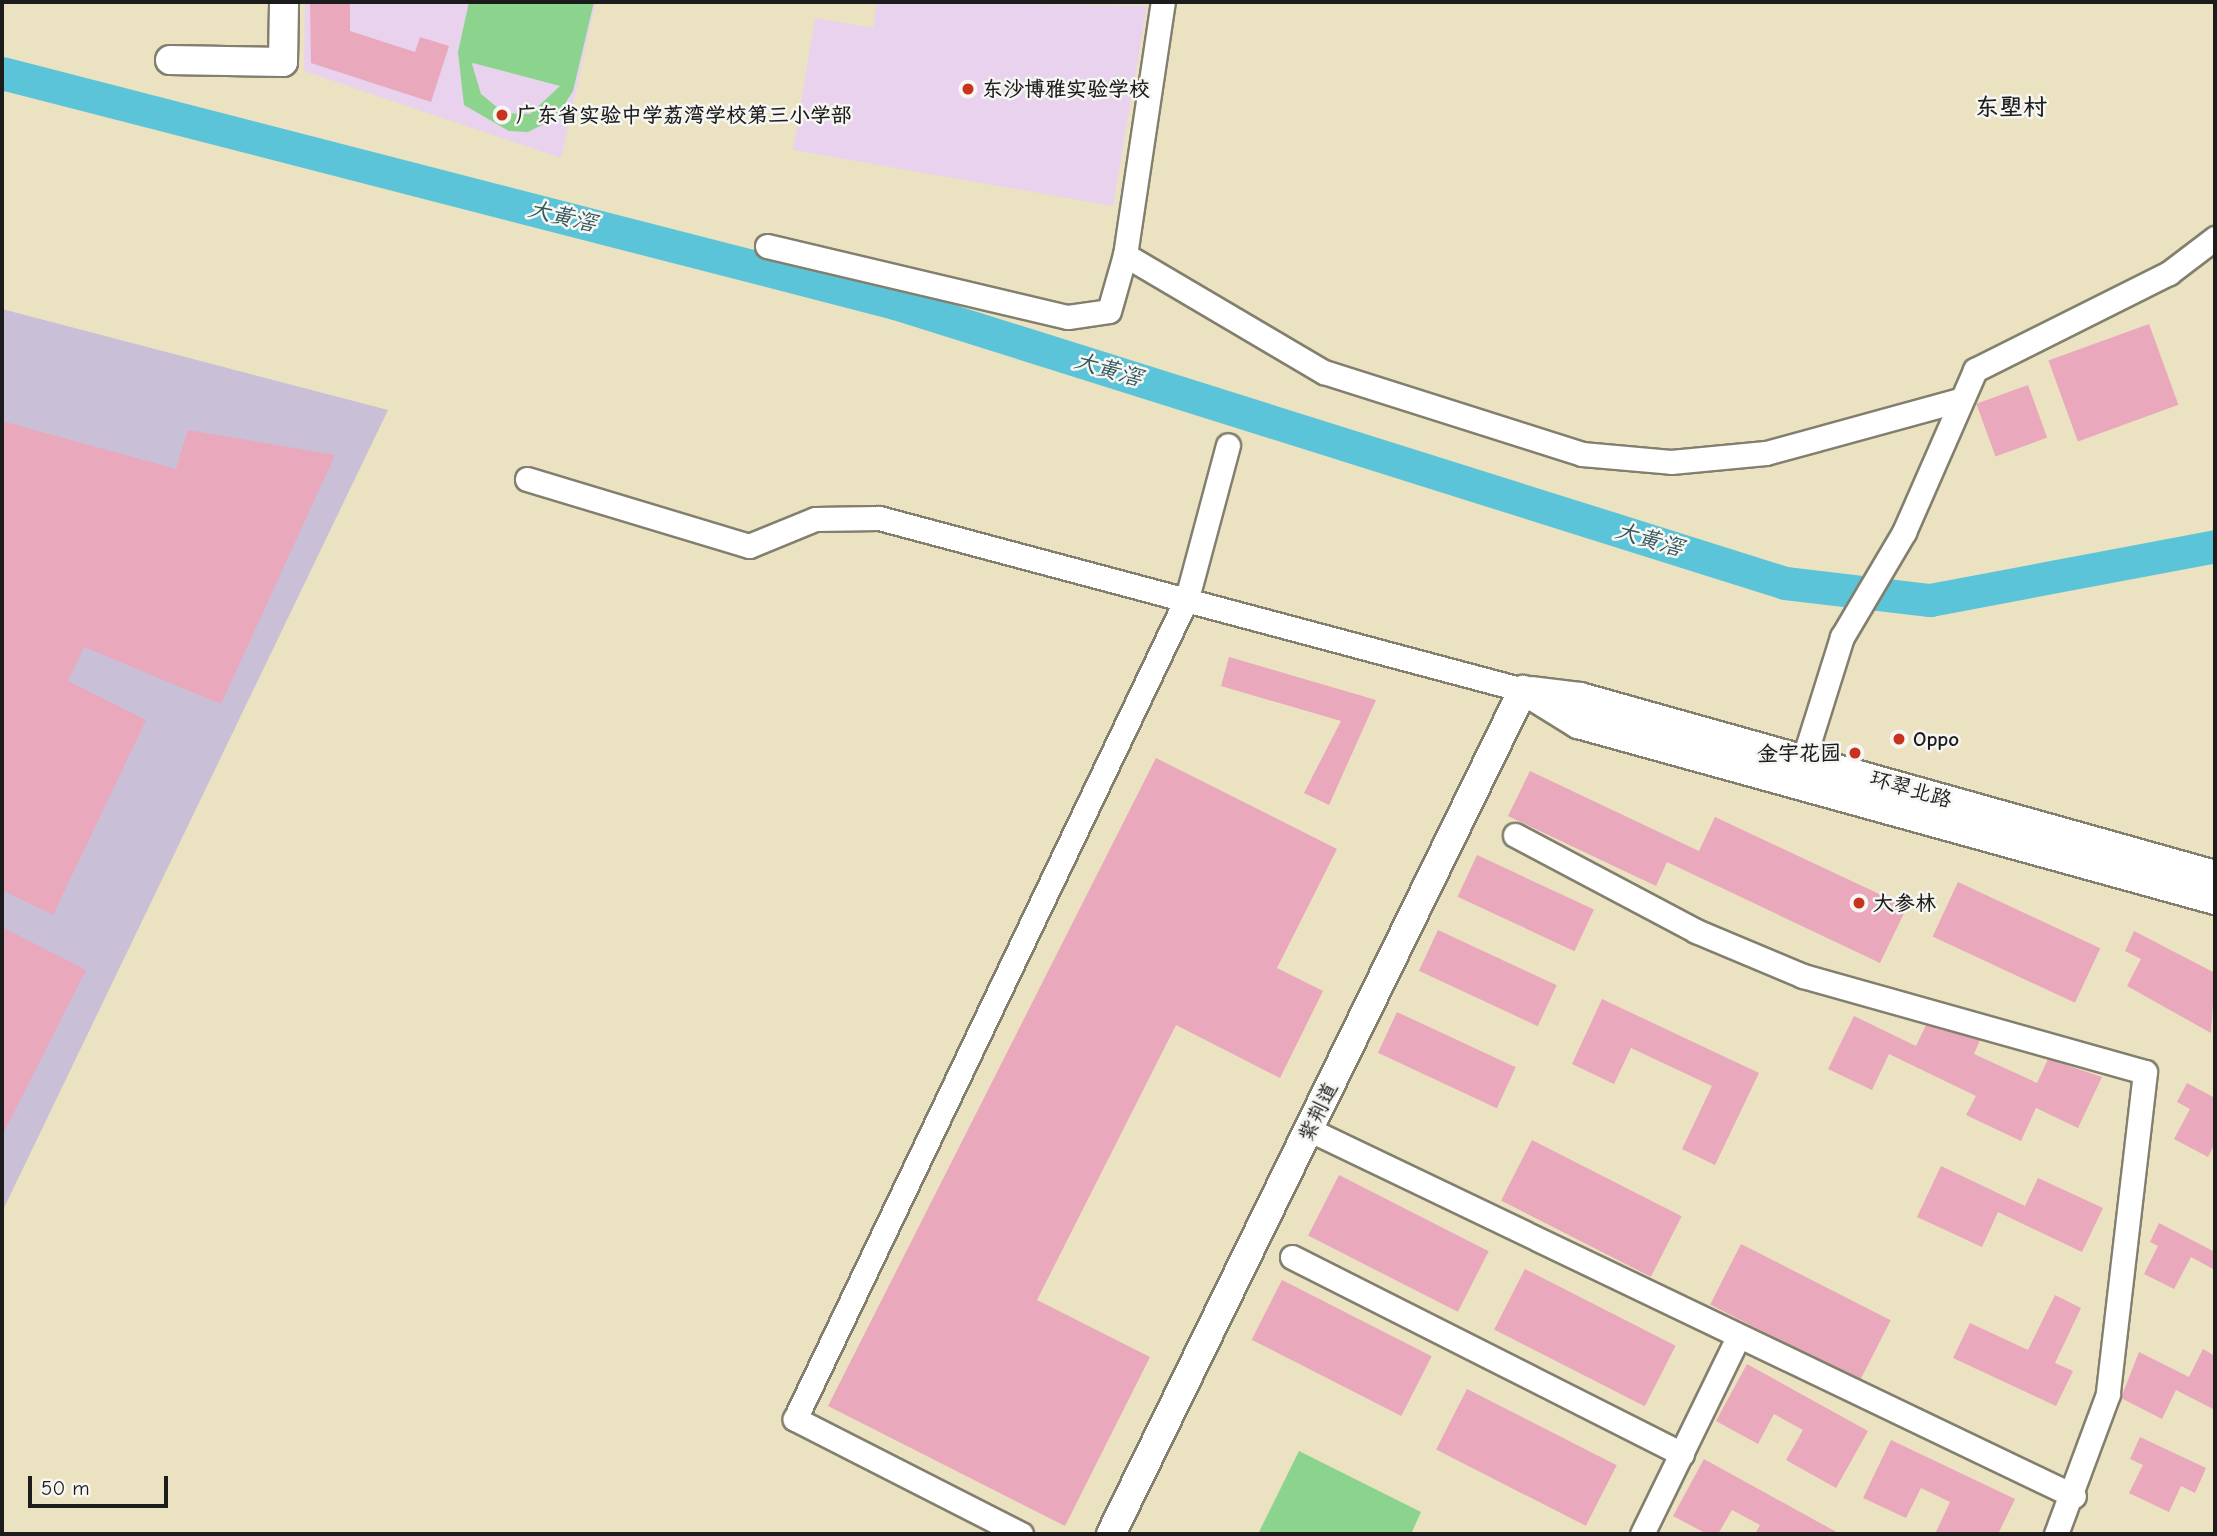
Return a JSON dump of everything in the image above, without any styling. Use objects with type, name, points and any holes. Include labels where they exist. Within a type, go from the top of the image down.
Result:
[{"type":"street","points":[[170,60],[283,62],[284,2]]},
{"type":"street","points":[[767,246],[1068,317],[1110,311],[1125,255],[1163,2]]},
{"type":"street","points":[[2215,238],[2169,273],[1975,370],[1904,533],[1842,637],[1800,772],[2215,900]]},
{"type":"street","points":[[1125,255],[1324,372],[1582,454],[1671,462],[1766,453],[1960,400]]},
{"type":"street","points":[[1021,1534],[795,1419],[1187,598],[1228,445]]},
{"type":"street","points":[[527,479],[749,546],[815,519],[879,519],[1187,598],[1523,690]]},
{"type":"street","name":"环翠北路","points":[[1523,690],[1580,697],[1800,772],[2215,875]]},
{"type":"street","name":"紫荆道","points":[[1111,1534],[1523,690]]},
{"type":"street","points":[[1515,835],[1696,931],[1803,976],[2145,1072],[2108,1394],[2074,1496],[2056,1534]]},
{"type":"street","points":[[1310,1130],[1737,1339],[2074,1496]]},
{"type":"street","points":[[1293,1257],[1682,1454]]},
{"type":"street","points":[[1642,1534],[1737,1339]]},
{"type":"shaded area","name":"广东省实验中学荔湾学校第三小学部","points":[[305,2],[596,2],[561,158],[304,71]]},
{"type":"shaded area","name":"东沙博雅实验学校","points":[[877,2],[1147,6],[1113,206],[793,150],[815,18],[873,28]]},
{"type":"shaded area","points":[[2,309],[388,410],[2,1212]]},
{"type":"green space","points":[[469,2],[594,2],[573,91],[556,118],[528,132],[509,131],[464,105],[458,52]],"holes":[[[473,63],[560,86],[530,114],[504,113],[481,94]]]},
{"type":"green space","points":[[1299,1451],[1421,1512],[1411,1534],[1258,1534]]},
{"type":"building","points":[[310,2],[350,2],[350,31],[415,52],[420,37],[449,46],[431,102],[311,63]]},
{"type":"building","points":[[2149,324],[2178,405],[2078,441],[2048,361]]},
{"type":"building","points":[[2028,385],[2047,438],[1995,456],[1976,404]]},
{"type":"building","points":[[2,421],[176,469],[188,430],[335,455],[221,704],[84,647],[68,681],[146,720],[53,915],[2,890]]},
{"type":"building","points":[[1229,657],[1376,700],[1329,805],[1304,793],[1341,721],[1221,686]]},
{"type":"building","points":[[1156,758],[1337,849],[1277,968],[1323,991],[1280,1078],[1176,1025],[1037,1300],[1150,1357],[1065,1526],[828,1406]]},
{"type":"building","points":[[1530,771],[1699,851],[1715,817],[1907,907],[1880,963],[1667,862],[1656,886],[1508,816]]},
{"type":"building","points":[[1477,855],[1594,910],[1574,951],[1458,897]]},
{"type":"building","points":[[1958,882],[2100,948],[2075,1003],[1933,936]]},
{"type":"building","points":[[2,927],[86,970],[2,1136]]},
{"type":"building","points":[[1438,930],[1557,985],[1538,1026],[1419,971]]},
{"type":"building","points":[[2134,931],[2215,973],[2211,1033],[2127,986],[2141,959],[2125,951]]},
{"type":"building","points":[[1602,999],[1759,1073],[1715,1165],[1682,1149],[1712,1086],[1631,1048],[1614,1084],[1572,1064]]},
{"type":"building","points":[[1397,1012],[1516,1067],[1497,1108],[1378,1053]]},
{"type":"building","points":[[1854,1016],[1916,1046],[1926,1025],[1980,1040],[1974,1054],[2037,1083],[2048,1059],[2102,1077],[2078,1128],[2036,1108],[2021,1141],[1966,1115],[1976,1096],[1889,1054],[1872,1090],[1828,1069]]},
{"type":"building","points":[[2187,1083],[2215,1098],[2215,1143],[2208,1157],[2174,1139],[2190,1109],[2177,1102]]},
{"type":"building","points":[[1532,1140],[1682,1216],[1651,1277],[1501,1201]]},
{"type":"building","points":[[1941,1166],[2025,1206],[2038,1178],[2103,1208],[2082,1252],[1998,1212],[1982,1247],[1917,1217]]},
{"type":"building","points":[[1339,1175],[1489,1251],[1458,1312],[1308,1236]]},
{"type":"building","points":[[2159,1223],[2215,1252],[2215,1270],[2191,1257],[2174,1289],[2144,1274],[2158,1246],[2150,1242]]},
{"type":"building","points":[[1741,1244],[1891,1320],[1860,1381],[1710,1305]]},
{"type":"building","points":[[1525,1269],[1676,1346],[1645,1406],[1494,1330]]},
{"type":"building","points":[[1282,1280],[1432,1356],[1401,1416],[1252,1340]]},
{"type":"building","points":[[2055,1295],[2081,1308],[2055,1363],[2073,1371],[2056,1406],[1953,1358],[1970,1323],[2028,1350]]},
{"type":"building","points":[[2203,1349],[2215,1356],[2215,1410],[2176,1390],[2162,1419],[2121,1398],[2139,1352],[2189,1377]]},
{"type":"building","points":[[1747,1364],[1868,1431],[1836,1488],[1786,1460],[1803,1430],[1774,1414],[1758,1444],[1716,1421]]},
{"type":"building","points":[[1467,1389],[1617,1465],[1586,1526],[1436,1450]]},
{"type":"building","points":[[2140,1437],[2206,1468],[2195,1493],[2181,1486],[2169,1512],[2129,1493],[2143,1465],[2130,1459]]},
{"type":"building","points":[[1891,1440],[2015,1499],[1998,1534],[1935,1534],[1950,1502],[1921,1488],[1906,1518],[1863,1498]]},
{"type":"building","points":[[1704,1459],[1840,1534],[1755,1534],[1760,1525],[1732,1510],[1718,1534],[1707,1534],[1673,1516]]},
{"type":"waterway","name":"大黄滘","points":[[2,73],[895,303],[1785,583],[1930,600],[2215,546]]},
{"type":"place","name":"东沙博雅实验学校","points":[[968,89]]},
{"type":"place","name":"广东省实验中学荔湾学校第三小学部","points":[[502,115]]},
{"type":"place","name":"Oppo","points":[[1899,739]]},
{"type":"place","name":"金宇花园","points":[[1855,753]]},
{"type":"place","name":"大参林","points":[[1859,903]]},
{"type":"district","name":"东塱村","points":[[2011,108]]}]
